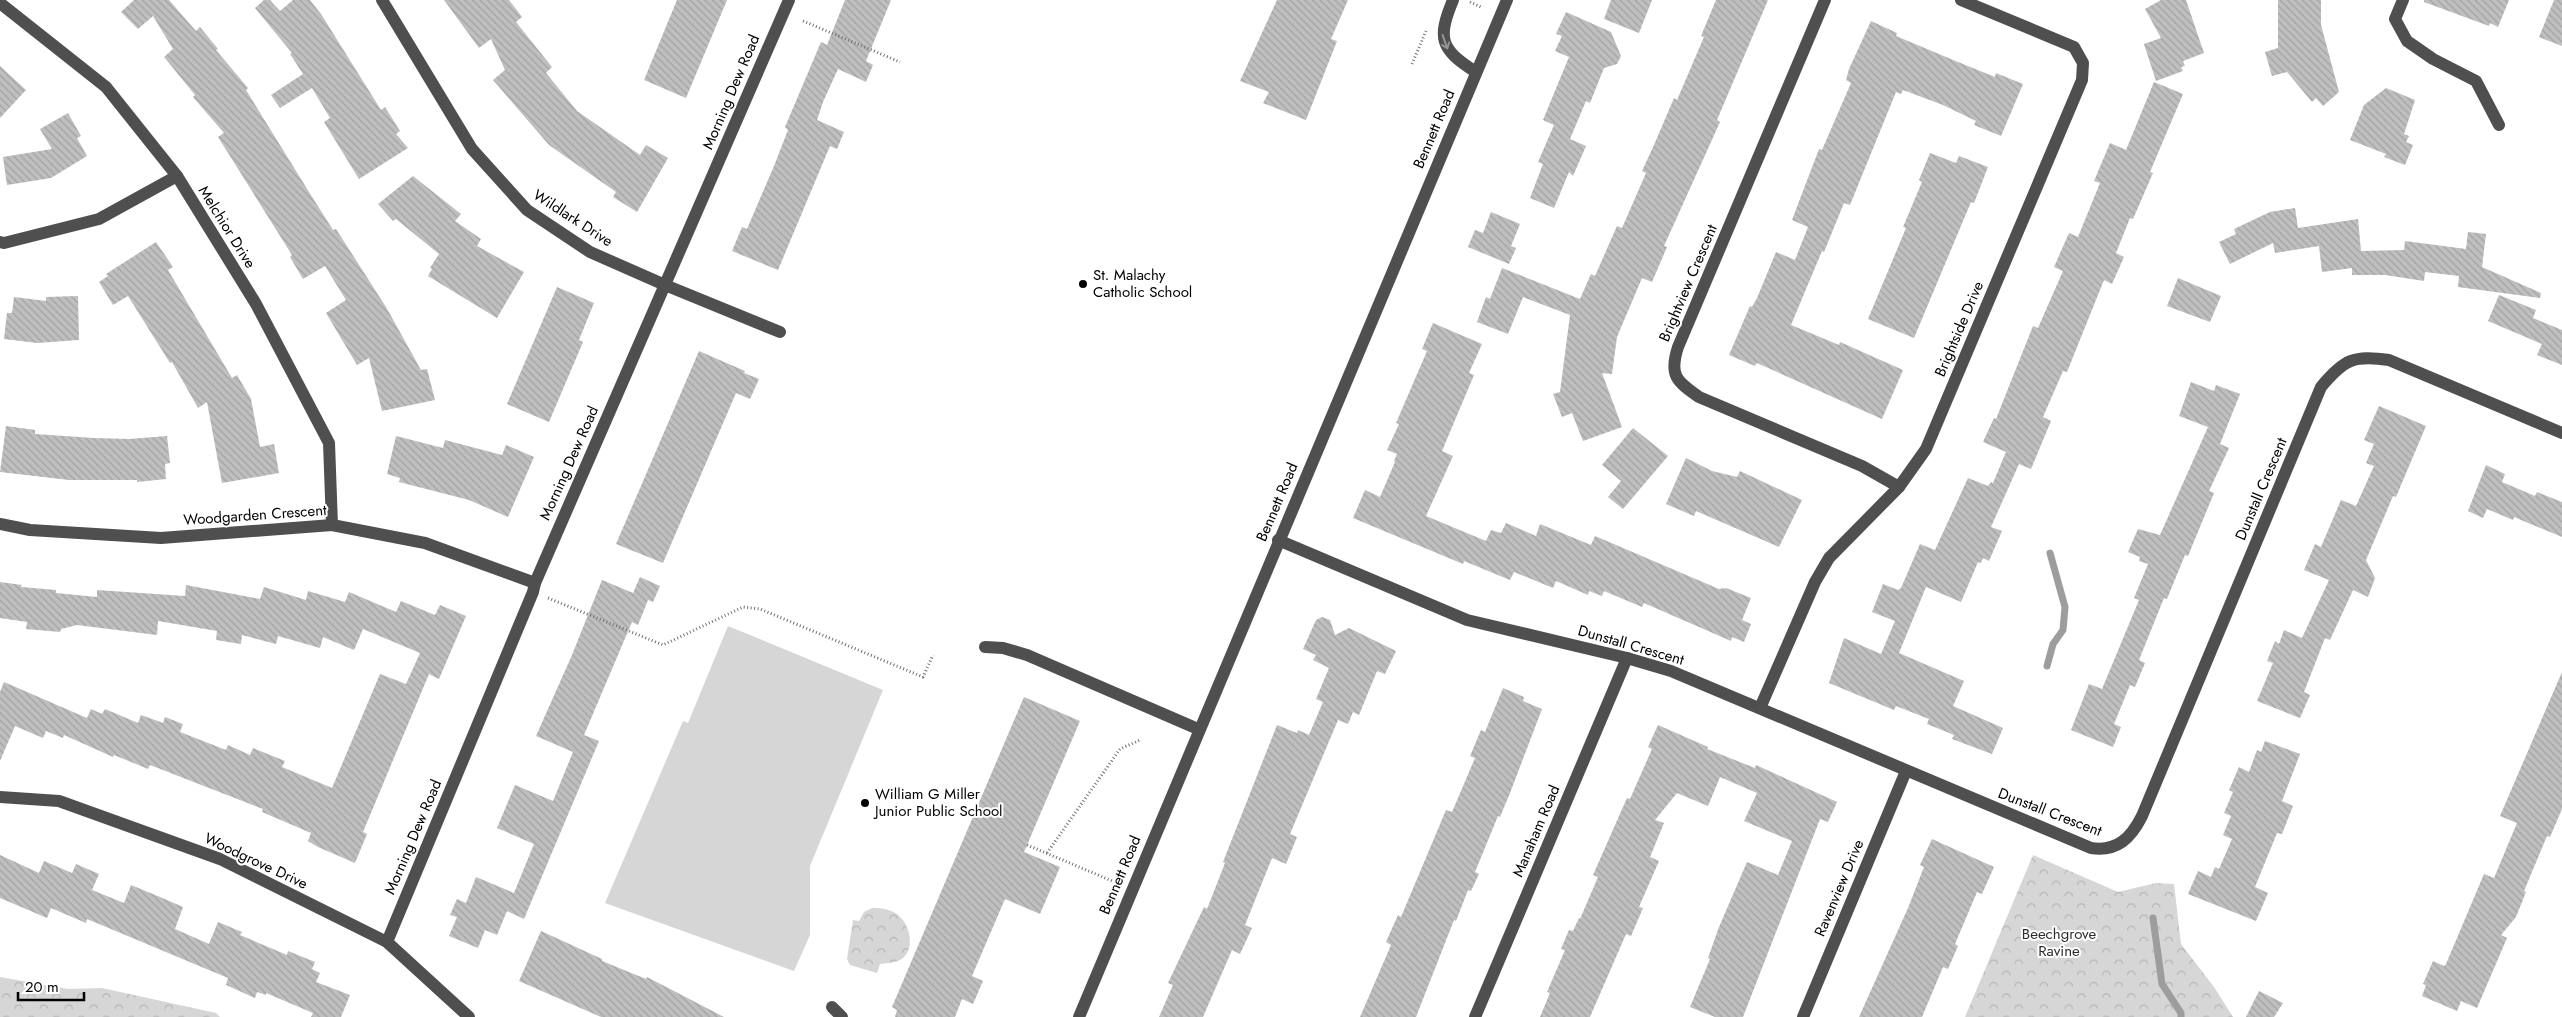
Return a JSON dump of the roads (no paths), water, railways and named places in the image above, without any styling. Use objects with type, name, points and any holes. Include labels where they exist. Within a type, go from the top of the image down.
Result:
[{"type":"street","name":"Wildlark Drive","points":[[382,0],[472,149],[527,210],[590,252],[780,332]]},
{"type":"street","name":"Morning Dew Road","points":[[386,942],[534,587],[788,0]]},
{"type":"street","points":[[1453,0],[1442,32],[1444,44],[1450,54],[1476,72]]},
{"type":"street","name":"Bennett Road","points":[[1079,1017],[1198,729],[1507,0]]},
{"type":"street","name":"Brightview Crescent","points":[[1825,0],[1678,347],[1673,362],[1675,376],[1685,387],[1699,396],[1862,466],[1899,487]]},
{"type":"street","name":"Brightside Drive","points":[[1760,708],[1815,582],[1829,558],[1899,487],[1926,449],[2082,80],[2083,63],[2074,47],[1961,0]]},
{"type":"street","points":[[2403,0],[2396,19],[2407,41],[2433,59],[2476,81],[2499,125]]},
{"type":"street","name":"Melchior Drive","points":[[0,3],[106,87],[177,176],[256,304],[329,442],[332,525]]},
{"type":"street","points":[[0,242],[4,243],[99,219],[177,176]]},
{"type":"street","name":"Dunstall Crescent","points":[[1278,540],[1467,620],[1627,658],[1671,671],[2092,848],[2114,848],[2130,836],[2142,816],[2322,387],[2334,371],[2348,362],[2366,356],[2390,360],[2562,434]]},
{"type":"street","name":"Woodgarden Crescent","points":[[0,524],[30,530],[161,538],[332,525],[425,543],[534,587]]},
{"type":"street","points":[[985,646],[1003,648],[1027,655],[1198,729]]},
{"type":"street","name":"Manaham Road","points":[[1475,1017],[1627,658]]},
{"type":"street","name":"Ravenview Drive","points":[[1803,1017],[1906,771]]},
{"type":"street","name":"Woodgrove Drive","points":[[0,797],[59,801],[220,859],[386,942],[470,1017]]},
{"type":"street","points":[[832,1006],[842,1017]]},
{"type":"waterway","points":[[2047,666],[2053,644],[2063,630],[2065,607],[2050,553]]},
{"type":"waterway","points":[[2153,918],[2162,984],[2181,1013],[2181,1017]]},
{"type":"place","name":"St. Malachy Catholic School","points":[[1083,284]]},
{"type":"place","name":"William G Miller Junior Public School","points":[[865,803]]},
{"type":"park label","name":"Beechgrove Ravine","points":[[2059,942]]}]
